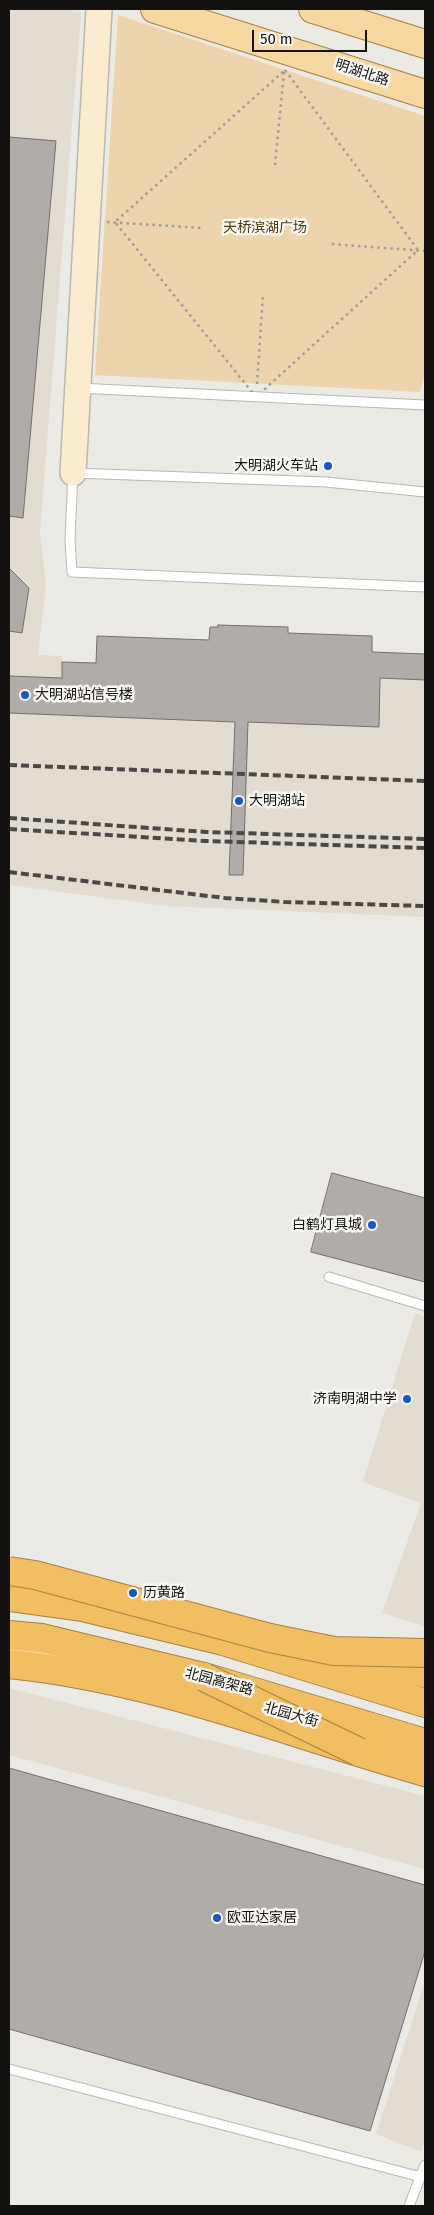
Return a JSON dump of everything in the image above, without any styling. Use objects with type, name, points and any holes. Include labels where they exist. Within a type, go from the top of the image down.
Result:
[{"type":"highway","points":[[9,1571],[35,1575],[270,1638],[425,1673]]},
{"type":"highway","points":[[9,1589],[223,1641],[425,1703]]},
{"type":"highway","points":[[9,1597],[82,1607]]},
{"type":"highway","name":"北园高架路","points":[[9,1635],[42,1638],[204,1677],[425,1743]]},
{"type":"highway","points":[[334,1651],[425,1653]]},
{"type":"highway","points":[[9,1664],[50,1668],[124,1684],[425,1772]]},
{"type":"highway","points":[[204,1677],[359,1752]]},
{"type":"main road","name":"明湖北路","points":[[155,9],[425,94]]},
{"type":"main road","points":[[313,9],[425,44]]},
{"type":"main road","points":[[9,1589],[67,1596],[195,1629],[425,1694]]},
{"type":"main road","name":"北园大街","points":[[9,1649],[46,1654],[123,1670],[306,1719],[425,1756]]},
{"type":"street","points":[[73,473],[99,9]]},
{"type":"lane","points":[[78,388],[425,405]]},
{"type":"lane","points":[[425,492],[326,482],[73,473],[70,539],[72,572],[425,587]]},
{"type":"lane","points":[[329,1277],[425,1306]]},
{"type":"lane","points":[[9,2069],[421,2177]]},
{"type":"lane","points":[[409,2206],[425,2166]]},
{"type":"path","points":[[115,222],[285,70]]},
{"type":"path","points":[[275,165],[285,70]]},
{"type":"path","points":[[285,70],[418,250]]},
{"type":"path","points":[[87,220],[202,228]]},
{"type":"path","points":[[115,222],[256,397]]},
{"type":"path","points":[[332,244],[425,251]]},
{"type":"path","points":[[256,397],[418,250]]},
{"type":"path","points":[[256,397],[262,294]]},
{"type":"shaded area","name":"大明湖站","points":[[9,9],[66,9],[81,12],[40,531],[46,586],[38,655],[62,656],[62,662],[96,663],[209,640],[210,627],[218,627],[218,625],[288,627],[288,633],[372,636],[372,652],[425,654],[425,917],[166,906],[9,885]]},
{"type":"shaded area","name":"济南明湖中学","points":[[415,1313],[425,1317],[425,1626],[382,1613],[421,1503],[363,1482]]},
{"type":"shaded area","points":[[9,1688],[425,1796],[425,1869],[9,1755]]},
{"type":"shaded area","points":[[425,1981],[425,2140],[421,2152],[376,2134]]},
{"type":"green space","name":"天桥滨湖广场","points":[[118,15],[425,116],[425,373],[420,392],[95,375]]},
{"type":"building","points":[[9,137],[56,141],[23,518],[9,516]]},
{"type":"building","points":[[9,568],[29,588],[22,633],[9,631]]},
{"type":"building","name":"大明湖站","points":[[218,625],[288,627],[288,633],[372,636],[372,652],[425,654],[425,680],[380,678],[379,727],[248,722],[243,875],[229,875],[235,722],[9,713],[9,676],[62,678],[62,662],[96,663],[97,636],[209,640],[210,627],[218,627]]},
{"type":"building","name":"白鹤灯具城","points":[[332,1173],[425,1198],[425,1282],[311,1252]]},
{"type":"building","name":"欧亚达家居","points":[[9,1768],[425,1885],[425,1951],[370,2131],[9,2029]]},
{"type":"railway","points":[[9,765],[425,781]]},
{"type":"railway","points":[[9,818],[206,832],[425,839]]},
{"type":"railway","points":[[9,829],[206,841],[425,848]]},
{"type":"railway","points":[[9,872],[225,898],[285,902],[425,906]]},
{"type":"place","name":"大明湖火车站","points":[[328,466]]},
{"type":"place","name":"大明湖站信号楼","points":[[25,695]]},
{"type":"place","name":"大明湖站","points":[[239,801]]},
{"type":"place","name":"白鹤灯具城","points":[[372,1225]]},
{"type":"place","name":"济南明湖中学","points":[[407,1399]]},
{"type":"place","name":"历黄路","points":[[133,1593]]},
{"type":"place","name":"欧亚达家居","points":[[217,1918]]}]
